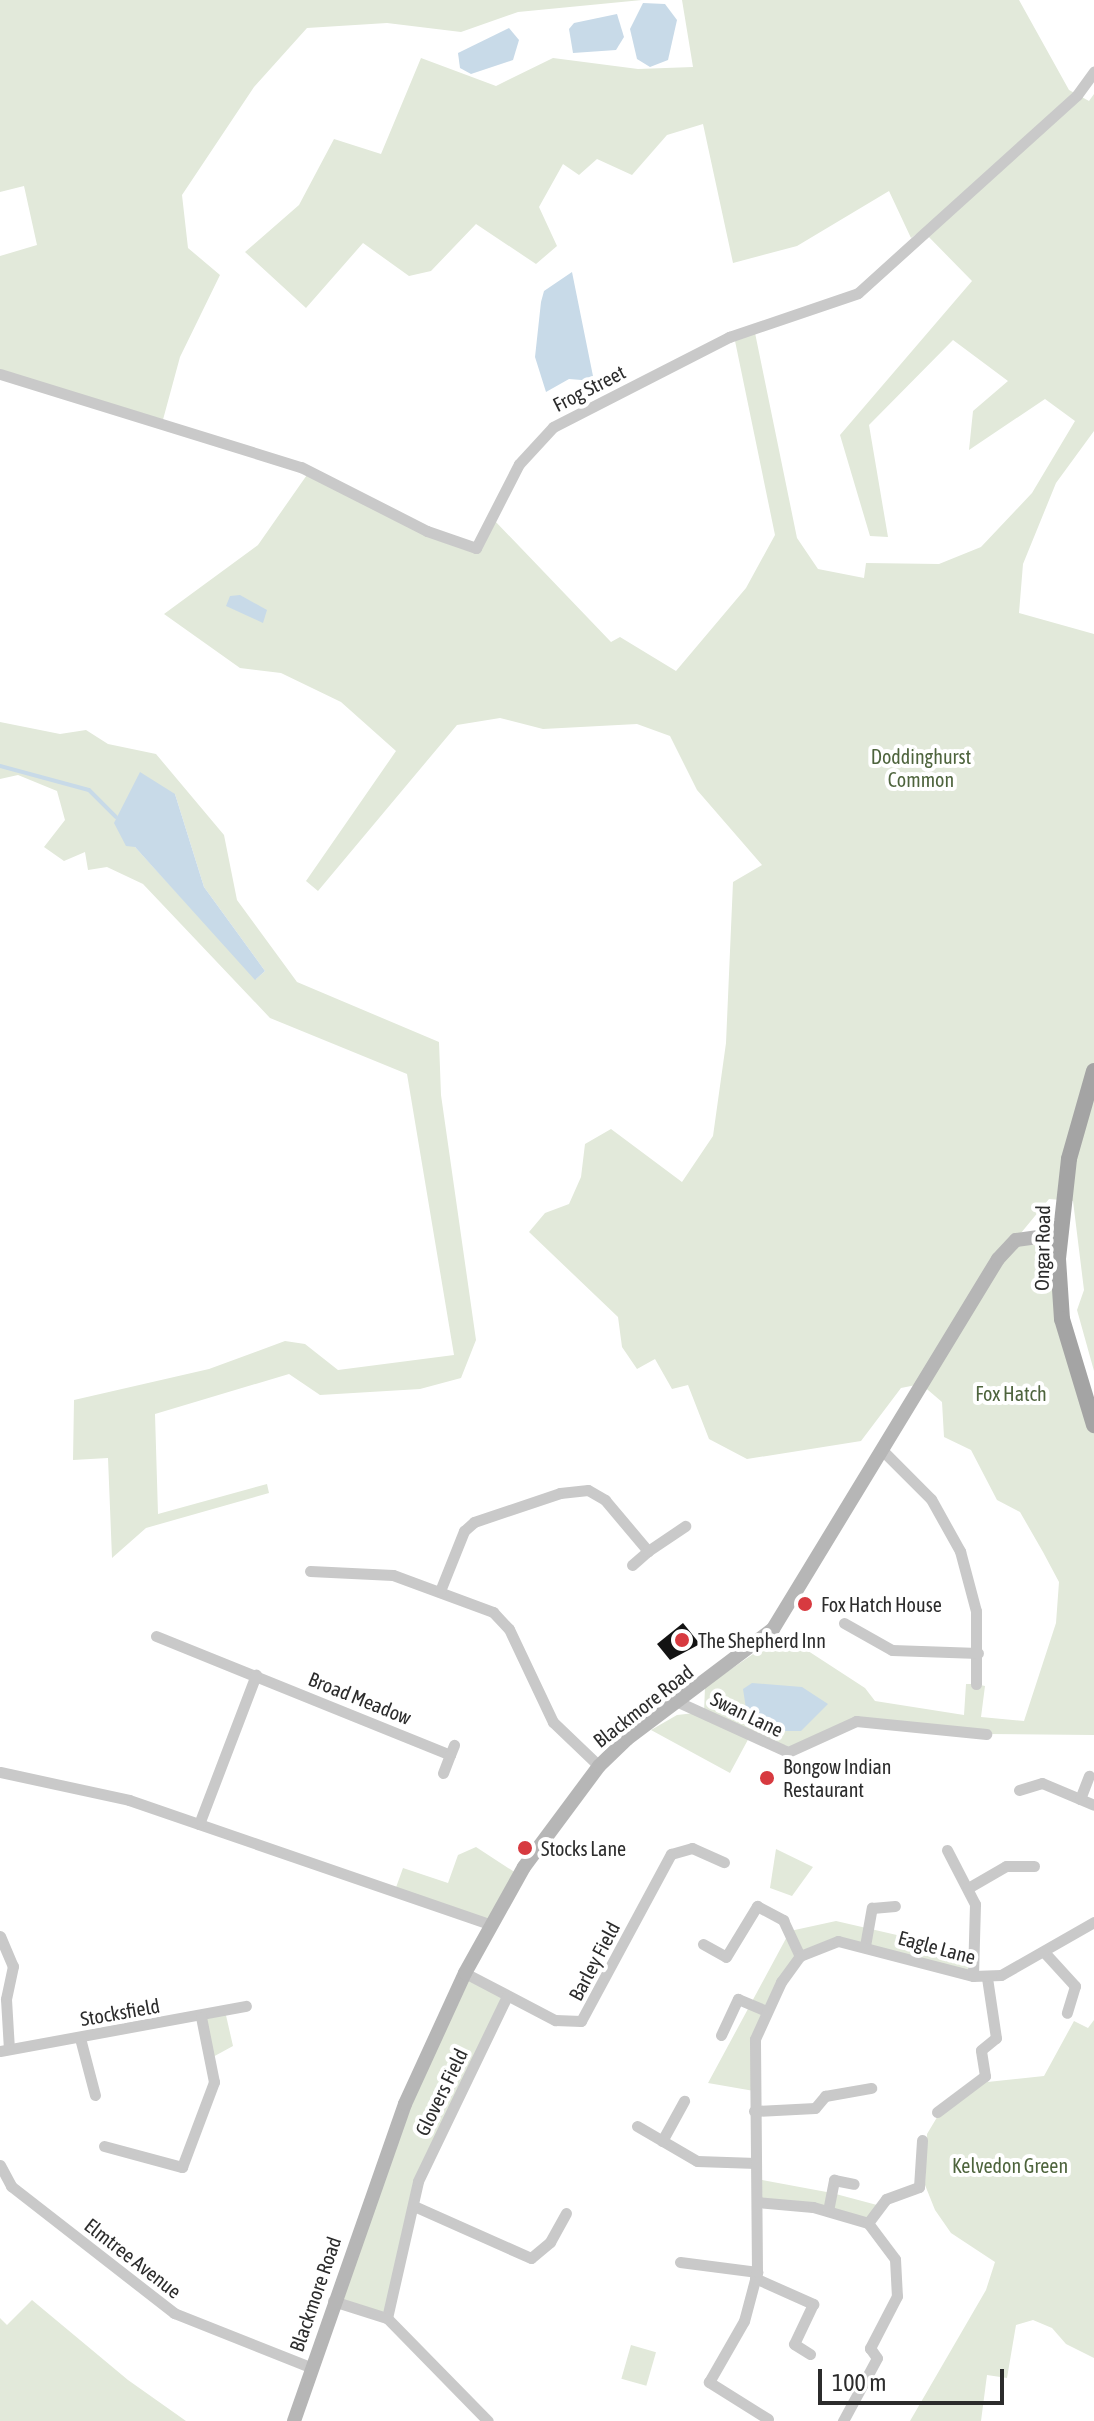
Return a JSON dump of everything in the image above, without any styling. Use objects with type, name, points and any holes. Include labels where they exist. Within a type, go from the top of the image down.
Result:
[{"type":"main road","name":"Ongar Road","points":[[1094,1071],[1069,1159],[1060,1234],[1062,1319],[1094,1425]]},
{"type":"street","name":"Frog Street","points":[[0,374],[44,393],[301,467],[427,531],[476,548],[519,464],[553,427],[729,337],[858,293],[1077,95],[1094,72]]},
{"type":"street","name":"Blackmore Road","points":[[294,2421],[333,2301],[405,2104],[490,1924],[599,1766],[676,1701],[773,1629],[998,1259],[1016,1240],[1060,1234]]},
{"type":"street","points":[[882,1450],[931,1499],[951,1531],[976,1611],[976,1684]]},
{"type":"street","points":[[440,1591],[464,1531],[474,1522],[560,1493],[588,1490],[605,1500],[648,1551]]},
{"type":"street","points":[[632,1565],[685,1526]]},
{"type":"street","points":[[310,1571],[393,1575],[493,1612],[509,1629],[553,1722],[599,1766]]},
{"type":"street","points":[[844,1623],[892,1650],[978,1653]]},
{"type":"street","name":"Broad Meadow","points":[[156,1636],[452,1750],[443,1773]]},
{"type":"street","points":[[199,1824],[256,1675]]},
{"type":"street","name":"Swan Lane","points":[[676,1701],[788,1752],[856,1721],[986,1734]]},
{"type":"street","points":[[0,1772],[129,1800],[490,1924]]},
{"type":"street","points":[[1080,1799],[1089,1776]]},
{"type":"street","points":[[1019,1790],[1042,1783],[1094,1805]]},
{"type":"street","name":"Barley Field","points":[[465,1973],[563,2024],[581,2021],[671,1854],[692,1848],[724,1862]]},
{"type":"street","points":[[947,1850],[968,1888],[978,1921],[973,1976]]},
{"type":"street","points":[[968,1888],[1006,1866],[1034,1866]]},
{"type":"street","points":[[703,1944],[726,1957],[757,1906],[783,1920],[800,1956]]},
{"type":"street","points":[[768,2419],[709,2382],[744,2321],[756,2275],[755,2039],[766,2011],[800,1956],[838,1941],[865,1946],[872,1908],[895,1906]]},
{"type":"street","name":"Eagle Lane","points":[[865,1946],[987,1978],[1044,1952],[1094,1922]]},
{"type":"street","points":[[0,1936],[13,1966],[6,1999],[4,2050]]},
{"type":"street","points":[[1044,1952],[1075,1986],[1067,2013]]},
{"type":"street","name":"Eagle Lane","points":[[937,2112],[985,2076],[981,2050],[996,2031],[987,1978]]},
{"type":"street","name":"Glovers Field","points":[[387,2318],[418,2181],[507,1996]]},
{"type":"street","points":[[721,2035],[738,1999],[766,2011]]},
{"type":"street","name":"Stocksfield","points":[[4,2050],[201,2017],[246,2006]]},
{"type":"street","points":[[104,2146],[182,2167],[214,2082],[201,2017]]},
{"type":"street","points":[[80,2038],[95,2095]]},
{"type":"street","points":[[754,2111],[815,2108],[825,2096],[871,2088]]},
{"type":"street","points":[[662,2141],[684,2101]]},
{"type":"street","points":[[637,2126],[697,2161],[756,2163]]},
{"type":"street","points":[[868,2223],[886,2199],[919,2187],[922,2140]]},
{"type":"street","name":"Elmtree Avenue","points":[[0,2165],[11,2186],[174,2313],[310,2367]]},
{"type":"street","points":[[828,2211],[834,2180],[854,2184]]},
{"type":"street","points":[[757,2202],[828,2211],[868,2223],[895,2259],[897,2296],[870,2348],[877,2358],[843,2421]]},
{"type":"street","points":[[414,2206],[531,2258],[550,2242],[566,2213]]},
{"type":"street","points":[[680,2262],[756,2275],[813,2304],[794,2344],[810,2354]]},
{"type":"street","points":[[333,2301],[387,2318],[488,2421]]},
{"type":"green space","points":[[0,0],[642,0],[518,12],[461,32],[387,23],[307,28],[254,87],[182,195],[188,248],[220,275],[180,357],[161,427],[0,374],[0,256],[37,245],[24,186],[0,192]]},
{"type":"green space","points":[[682,0],[1019,0],[1069,90],[1089,101],[1094,94],[1094,431],[1056,483],[1023,564],[1019,613],[1094,634],[1094,1371],[1077,1310],[1084,1290],[1073,1201],[1049,1199],[1016,1239],[1059,1234],[1058,1278],[1094,1425],[1094,1735],[986,1734],[856,1721],[799,1750],[751,1734],[730,1773],[651,1730],[677,1715],[704,1712],[705,1687],[782,1634],[865,1688],[875,1701],[964,1715],[966,1684],[976,1684],[985,1686],[981,1717],[1024,1721],[1056,1623],[1059,1582],[1043,1552],[1020,1512],[997,1500],[971,1450],[944,1437],[942,1402],[921,1384],[901,1388],[861,1441],[747,1459],[709,1439],[688,1385],[672,1389],[655,1359],[637,1369],[622,1347],[618,1317],[529,1232],[545,1213],[569,1204],[581,1177],[585,1144],[611,1129],[682,1182],[713,1136],[726,1043],[733,882],[762,865],[697,790],[670,736],[637,724],[543,729],[500,718],[457,725],[318,891],[306,881],[396,751],[341,702],[281,673],[240,668],[164,614],[258,545],[309,472],[476,548],[494,520],[611,642],[620,637],[676,671],[746,588],[775,535],[734,336],[754,328],[797,538],[818,569],[864,578],[866,563],[939,564],[981,547],[1032,493],[1075,421],[1045,399],[969,450],[973,411],[1008,381],[953,340],[869,425],[888,537],[870,536],[840,435],[972,281],[922,230],[911,238],[889,191],[797,246],[733,263],[703,124],[667,135],[632,175],[597,159],[579,175],[563,164],[539,207],[557,246],[536,264],[476,224],[431,271],[409,276],[363,243],[306,308],[245,252],[299,205],[334,139],[381,154],[421,58],[496,86],[553,58],[638,69],[693,67]]},
{"type":"green space","points":[[0,722],[60,734],[86,730],[108,744],[156,754],[224,835],[237,900],[297,982],[439,1042],[441,1095],[476,1340],[461,1378],[420,1389],[320,1395],[289,1374],[155,1414],[158,1514],[267,1484],[269,1493],[146,1528],[112,1558],[108,1458],[73,1460],[74,1400],[209,1369],[285,1341],[305,1344],[338,1370],[454,1355],[407,1074],[270,1018],[143,884],[107,867],[88,870],[85,852],[64,861],[44,847],[65,820],[57,791],[18,775],[0,779]],"holes":[[[175,794],[204,887],[265,971],[256,979],[135,847]]]},
{"type":"green space","points":[[476,1847],[519,1875],[490,1924],[394,1893],[403,1868],[448,1883],[458,1855]]},
{"type":"green space","points":[[776,1849],[813,1867],[792,1896],[770,1888]]},
{"type":"green space","points":[[836,1921],[975,1953],[973,1976],[838,1941],[800,1957],[755,2039],[754,2091],[708,2083],[790,1931]]},
{"type":"green space","points":[[465,1973],[507,1996],[418,2181],[387,2318],[333,2301]]},
{"type":"green space","points":[[225,2011],[233,2046],[211,2058],[201,2017]]},
{"type":"green space","name":"Kelvedon Green","points":[[1094,2020],[1094,2358],[1066,2344],[1052,2328],[1033,2320],[1016,2325],[1007,2378],[987,2375],[981,2421],[910,2421],[986,2290],[995,2262],[951,2233],[935,2210],[925,2185],[927,2134],[939,2114],[978,2083],[1044,2076],[1074,2021],[1088,2028]]},
{"type":"green space","points":[[757,2179],[877,2205],[868,2223],[757,2202]]},
{"type":"green space","points":[[32,2300],[128,2380],[186,2421],[0,2421],[0,2318],[7,2325]]},
{"type":"green space","points":[[631,2345],[656,2352],[646,2386],[621,2379]]},
{"type":"water","points":[[643,3],[665,4],[677,20],[668,60],[650,67],[637,59],[630,29]]},
{"type":"water","points":[[617,14],[624,37],[616,50],[573,53],[569,29],[574,23]]},
{"type":"water","points":[[509,28],[519,40],[513,60],[471,74],[460,68],[458,53]]},
{"type":"water","points":[[572,272],[594,381],[569,379],[546,392],[535,357],[541,302],[544,291]]},
{"type":"water","points":[[240,595],[267,610],[263,623],[226,606],[230,596]]},
{"type":"water","points":[[140,772],[175,794],[204,887],[265,971],[255,980],[135,847],[126,846],[114,823]]},
{"type":"water","points":[[752,1683],[802,1687],[828,1704],[801,1731],[780,1731],[747,1715],[743,1689]]},
{"type":"building","name":"The Shepherd Inn","points":[[683,1623],[700,1644],[670,1660],[657,1644]]},
{"type":"waterway","points":[[0,766],[89,790],[116,817]]},
{"type":"place","name":"Fox Hatch House","points":[[805,1604]]},
{"type":"place","name":"The Shepherd Inn","points":[[682,1640]]},
{"type":"place","name":"Bongow Indian Restaurant","points":[[767,1778]]},
{"type":"place","name":"Stocks Lane","points":[[525,1848]]},
{"type":"park label","name":"Doddinghurst Common","points":[[921,768]]},
{"type":"park label","name":"Fox Hatch","points":[[1011,1393]]}]
